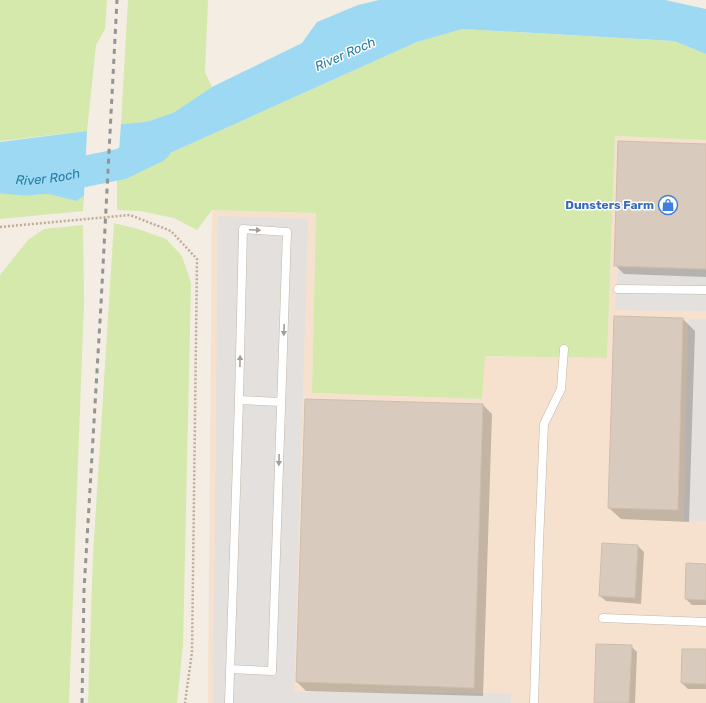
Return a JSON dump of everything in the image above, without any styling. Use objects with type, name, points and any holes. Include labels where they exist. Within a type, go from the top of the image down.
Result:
[{"type":"lane","points":[[229,703],[230,668],[239,400],[243,229],[287,232],[272,671],[230,668]]},
{"type":"lane","points":[[618,289],[706,290]]},
{"type":"lane","points":[[534,703],[538,543],[544,424],[561,389],[564,349]]},
{"type":"lane","points":[[239,400],[281,402]]},
{"type":"lane","points":[[603,618],[706,622]]},
{"type":"path","points":[[0,228],[130,215],[171,231],[197,259],[192,652],[185,703]]},
{"type":"shaded area","points":[[615,136],[706,140],[706,703],[208,703],[212,210],[316,213],[312,393],[482,399],[485,356],[607,358]]},
{"type":"shaded area","points":[[218,216],[308,219],[294,692],[511,693],[511,703],[213,703]]},
{"type":"shaded area","points":[[618,268],[706,270],[706,311],[615,310]]},
{"type":"shaded area","points":[[688,319],[706,319],[706,521],[684,521]]},
{"type":"green space","points":[[0,0],[107,0],[105,29],[96,45],[87,131],[0,141]]},
{"type":"green space","points":[[128,0],[208,0],[205,72],[212,87],[173,113],[146,122],[121,124]]},
{"type":"green space","points":[[461,29],[674,41],[706,54],[706,140],[615,136],[607,358],[485,356],[482,399],[312,393],[316,213],[212,210],[197,230],[174,218],[140,211],[117,210],[117,177],[417,42]]},
{"type":"green space","points":[[24,188],[76,201],[84,196],[83,211],[0,219],[0,193]]},
{"type":"green space","points":[[114,223],[138,229],[166,239],[182,256],[191,283],[183,645],[177,703],[88,703],[93,555]]},
{"type":"green space","points":[[83,225],[84,302],[69,703],[0,703],[0,275],[28,240],[44,229]]},
{"type":"water","points":[[379,0],[665,0],[706,9],[706,54],[674,41],[462,29],[417,42],[117,177],[121,124],[146,122],[173,113],[212,87],[302,43],[317,22],[358,5]]},
{"type":"water","points":[[87,131],[84,196],[76,201],[24,188],[0,193],[0,142]]},
{"type":"building","points":[[618,141],[706,144],[706,269],[614,266]]},
{"type":"building","points":[[614,316],[683,318],[678,510],[608,508]]},
{"type":"building","points":[[305,399],[483,404],[474,688],[296,682]]},
{"type":"building","points":[[602,543],[638,545],[635,598],[599,596]]},
{"type":"building","points":[[686,563],[706,564],[706,600],[685,599]]},
{"type":"building","points":[[596,644],[632,645],[629,703],[594,703]]},
{"type":"building","points":[[682,649],[706,649],[706,684],[681,683]]},
{"type":"waterway","name":"River Roch","points":[[0,178],[27,180],[57,177],[121,164],[156,147]]},
{"type":"railway","points":[[82,703],[84,590],[117,0]]},
{"type":"place","name":"Dunsters Farm","points":[[668,205]]}]
